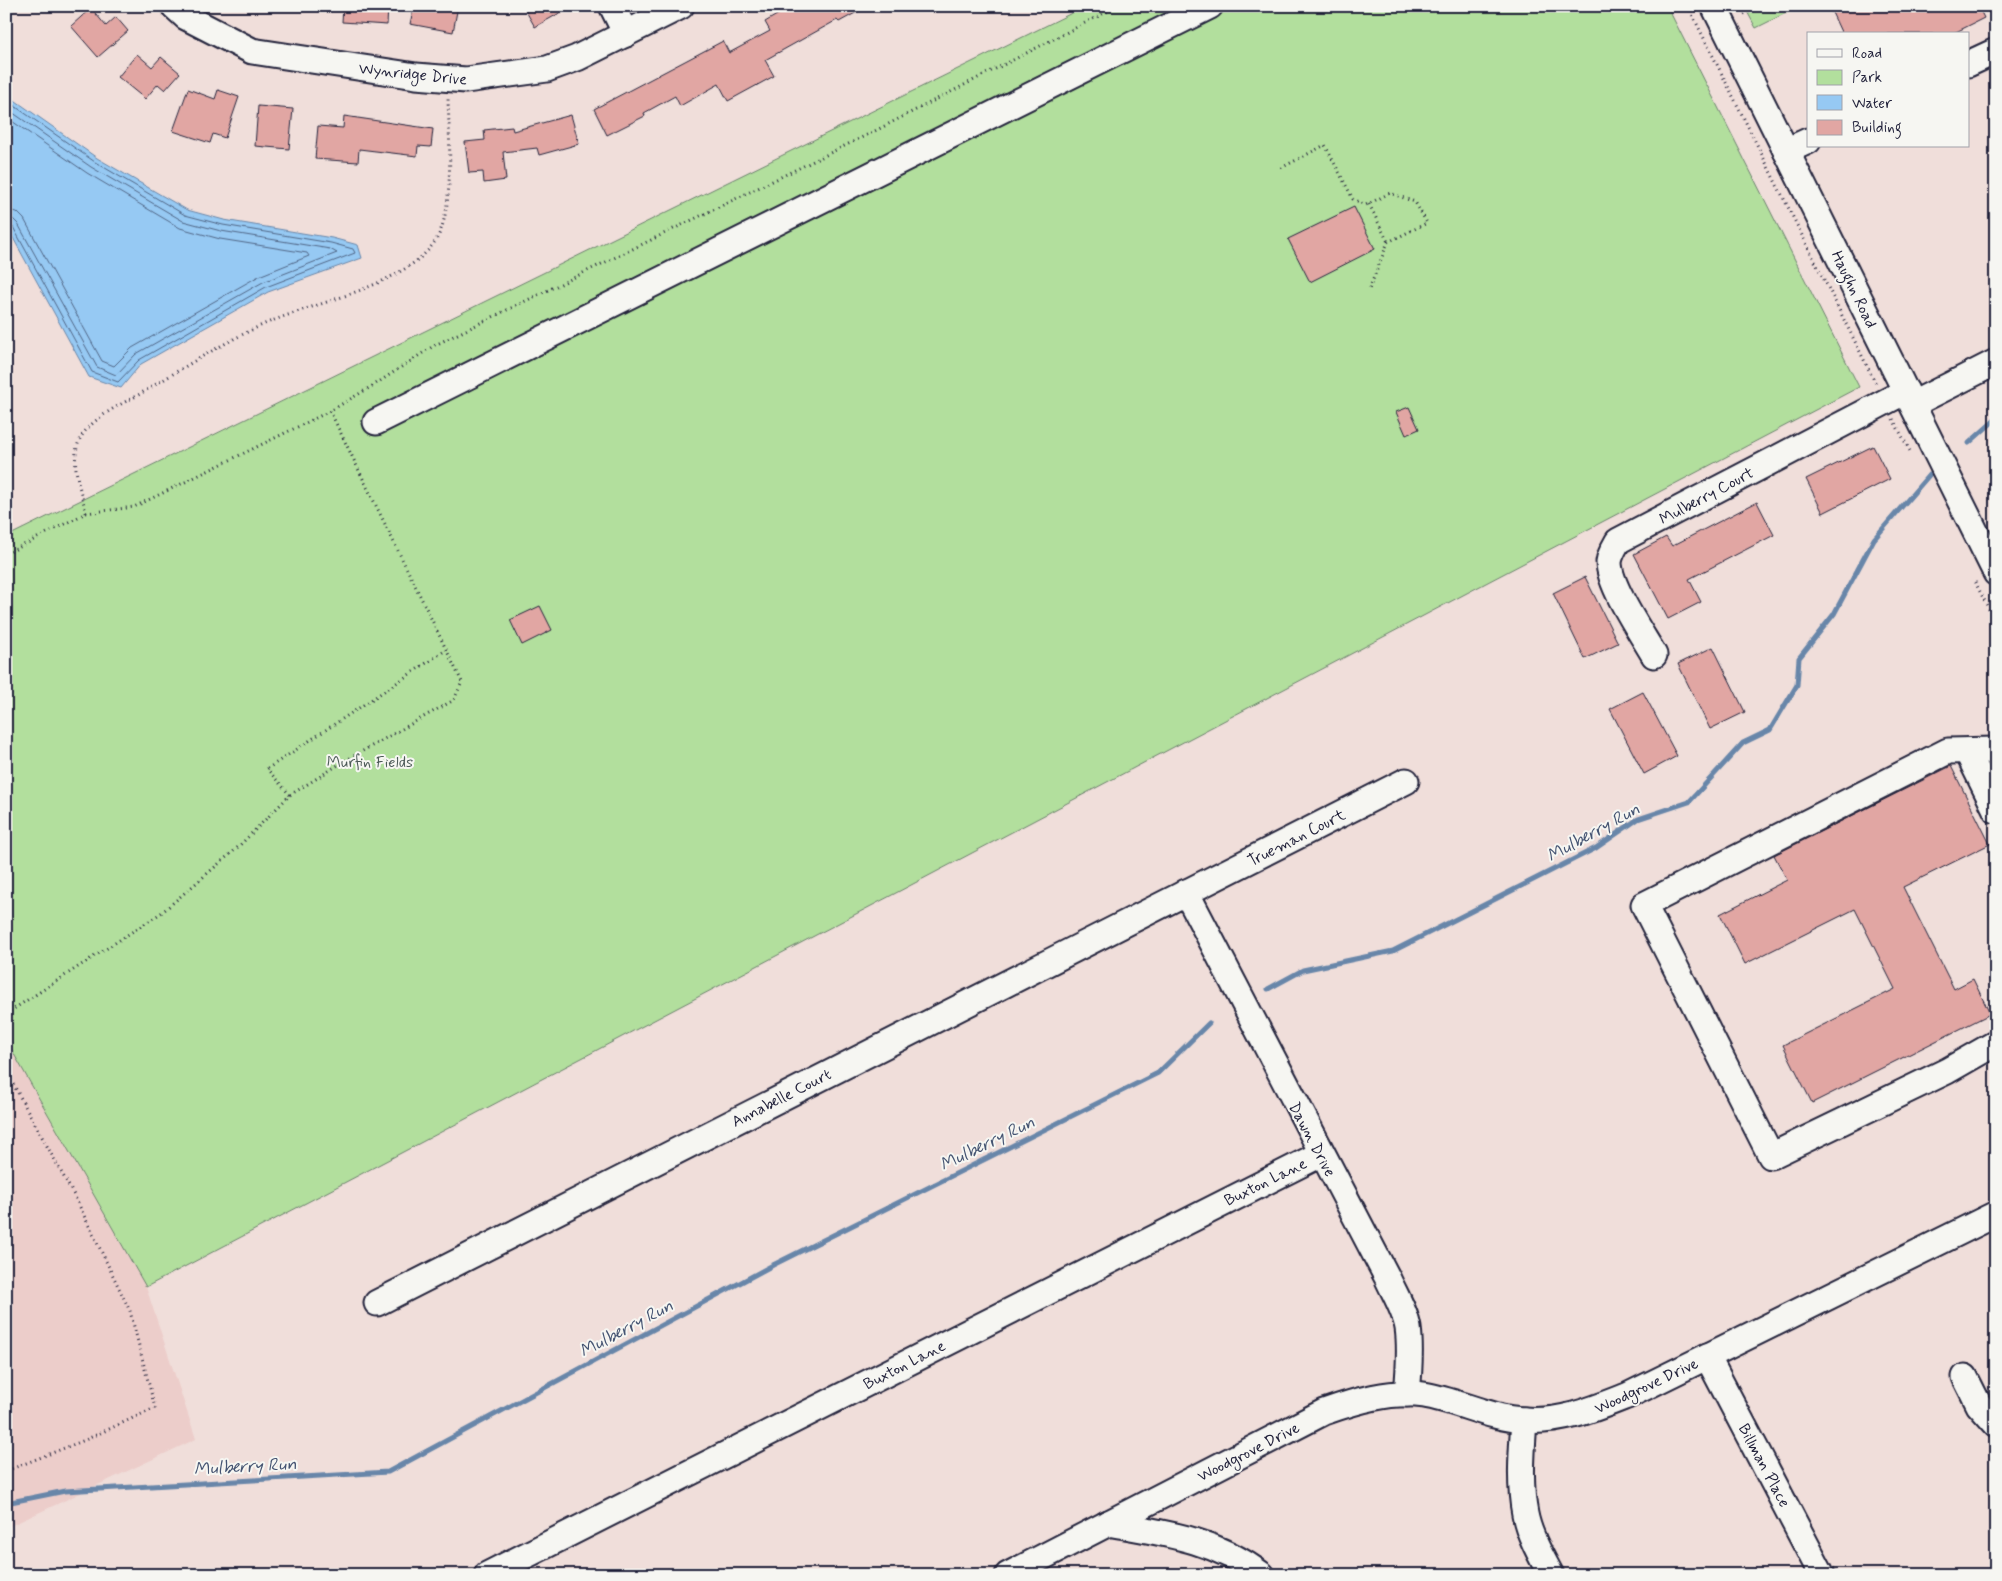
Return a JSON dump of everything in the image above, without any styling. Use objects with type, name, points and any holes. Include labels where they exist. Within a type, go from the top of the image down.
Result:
[{"type":"street","name":"Wynridge Drive","points":[[174,6],[195,21],[252,51],[308,61],[466,80],[547,69],[577,58],[681,6]]},
{"type":"street","points":[[612,6],[626,34]]},
{"type":"street","points":[[376,422],[1210,6]]},
{"type":"street","name":"Haughn Road","points":[[1714,6],[1797,146],[1901,399],[1996,573]]},
{"type":"street","points":[[1970,63],[1996,51]]},
{"type":"street","name":"Mulberry Court","points":[[1654,655],[1613,580],[1609,563],[1611,551],[1618,541],[1901,399],[1996,362]]},
{"type":"street","points":[[1996,750],[1948,751],[1644,905],[1771,1156],[1947,1071],[1996,1043]]},
{"type":"street","points":[[1967,751],[1996,810]]},
{"type":"street","name":"Trueman Court","points":[[1186,892],[1406,781]]},
{"type":"street","name":"Dawn Drive","points":[[1186,892],[1321,1154],[1387,1277],[1403,1312],[1409,1342],[1407,1394]]},
{"type":"street","name":"Annabelle Court","points":[[377,1302],[1186,892]]},
{"type":"street","name":"Buxton Lane","points":[[487,1575],[1321,1154]]},
{"type":"street","name":"Woodgrove Drive","points":[[1009,1575],[1324,1412],[1366,1399],[1407,1394],[1424,1395],[1495,1416],[1524,1420],[1546,1420],[1585,1413],[1627,1396],[1996,1214]]},
{"type":"street","name":"Billman Place","points":[[1707,1356],[1822,1575]]},
{"type":"street","points":[[1965,1377],[1979,1406],[1996,1424]]},
{"type":"street","points":[[1524,1420],[1522,1449],[1525,1514],[1551,1575]]},
{"type":"street","points":[[1108,1523],[1174,1534],[1196,1541],[1243,1561],[1262,1575]]},
{"type":"path","points":[[6,554],[86,513],[134,507],[330,411],[435,345],[869,134],[1118,6]]},
{"type":"path","points":[[1688,6],[1901,399],[1914,459]]},
{"type":"path","points":[[1744,14],[1762,6]]},
{"type":"path","points":[[86,513],[75,465],[80,439],[102,416],[259,326],[381,281],[414,264],[436,240],[445,212],[449,175],[448,79]]},
{"type":"path","points":[[1281,168],[1325,145],[1354,199],[1366,205],[1390,193],[1415,202],[1426,223],[1388,242],[1368,292]]},
{"type":"path","points":[[1369,204],[1388,242]]},
{"type":"path","points":[[6,1014],[161,913],[235,850],[290,795],[343,762],[454,700],[462,682],[330,411]]},
{"type":"path","points":[[290,795],[268,770],[446,650]]},
{"type":"path","points":[[6,1071],[76,1199],[130,1311],[155,1408],[85,1440],[6,1472]]},
{"type":"shaded area","points":[[6,1040],[146,1287],[196,1439],[6,1528]]},
{"type":"green space","name":"Murfin Fields","points":[[1086,6],[1667,6],[1859,387],[146,1287],[6,1040],[6,537]]},
{"type":"green space","points":[[1744,6],[1800,6],[1756,28]]},
{"type":"water","points":[[6,94],[97,158],[187,210],[224,220],[332,238],[358,245],[362,258],[268,292],[141,364],[121,388],[89,377],[6,225]]},
{"type":"building","points":[[343,6],[388,6],[387,25],[342,22]]},
{"type":"building","points":[[414,6],[458,6],[453,32],[410,24]]},
{"type":"building","points":[[523,6],[572,6],[535,27]]},
{"type":"building","points":[[792,6],[868,6],[839,22],[837,20],[765,60],[774,76],[728,101],[719,84],[680,106],[675,96],[644,113],[645,116],[607,135],[594,109],[723,41],[729,53],[770,31],[765,22]]},
{"type":"building","points":[[1829,6],[1978,6],[1984,18],[1956,32],[1841,32]]},
{"type":"building","points":[[91,8],[106,26],[116,17],[128,31],[98,57],[71,26]]},
{"type":"building","points":[[137,54],[152,67],[161,57],[180,73],[165,90],[158,84],[145,99],[118,77]]},
{"type":"building","points":[[188,89],[215,99],[218,90],[239,97],[225,138],[213,134],[210,143],[173,131]]},
{"type":"building","points":[[258,106],[293,109],[289,149],[255,146]]},
{"type":"building","points":[[571,115],[579,144],[539,155],[537,148],[503,152],[506,180],[484,183],[483,172],[469,173],[465,142],[485,140],[484,130],[512,127],[513,131]]},
{"type":"building","points":[[344,116],[433,129],[431,147],[418,146],[417,156],[359,149],[358,162],[315,159],[318,126],[343,128]]},
{"type":"building","points":[[1354,207],[1375,249],[1310,282],[1288,239]]},
{"type":"building","points":[[1409,407],[1419,429],[1406,435],[1396,412]]},
{"type":"building","points":[[1873,446],[1890,479],[1823,513],[1806,479]]},
{"type":"building","points":[[1757,502],[1774,535],[1689,579],[1701,602],[1668,619],[1634,554],[1666,537],[1672,546]]},
{"type":"building","points":[[1585,577],[1618,643],[1585,659],[1553,593]]},
{"type":"building","points":[[540,606],[552,630],[522,645],[510,620]]},
{"type":"building","points":[[1713,647],[1745,712],[1710,729],[1678,664]]},
{"type":"building","points":[[1643,692],[1677,756],[1644,774],[1610,709]]},
{"type":"building","points":[[1951,766],[1990,844],[1903,887],[1954,989],[1973,979],[1990,1014],[1812,1103],[1783,1045],[1895,989],[1855,909],[1745,964],[1720,914],[1787,880],[1774,855]]},
{"type":"waterway","name":"Mulberry Run","points":[[1969,443],[1996,419]]},
{"type":"waterway","name":"Mulberry Run","points":[[1268,989],[1303,970],[1393,951],[1596,848],[1638,819],[1689,802],[1743,743],[1770,730],[1797,685],[1799,658],[1834,614],[1874,539],[1929,475]]},
{"type":"waterway","name":"Mulberry Run","points":[[6,1503],[65,1491],[388,1472],[773,1265],[1158,1073],[1209,1023]]}]
